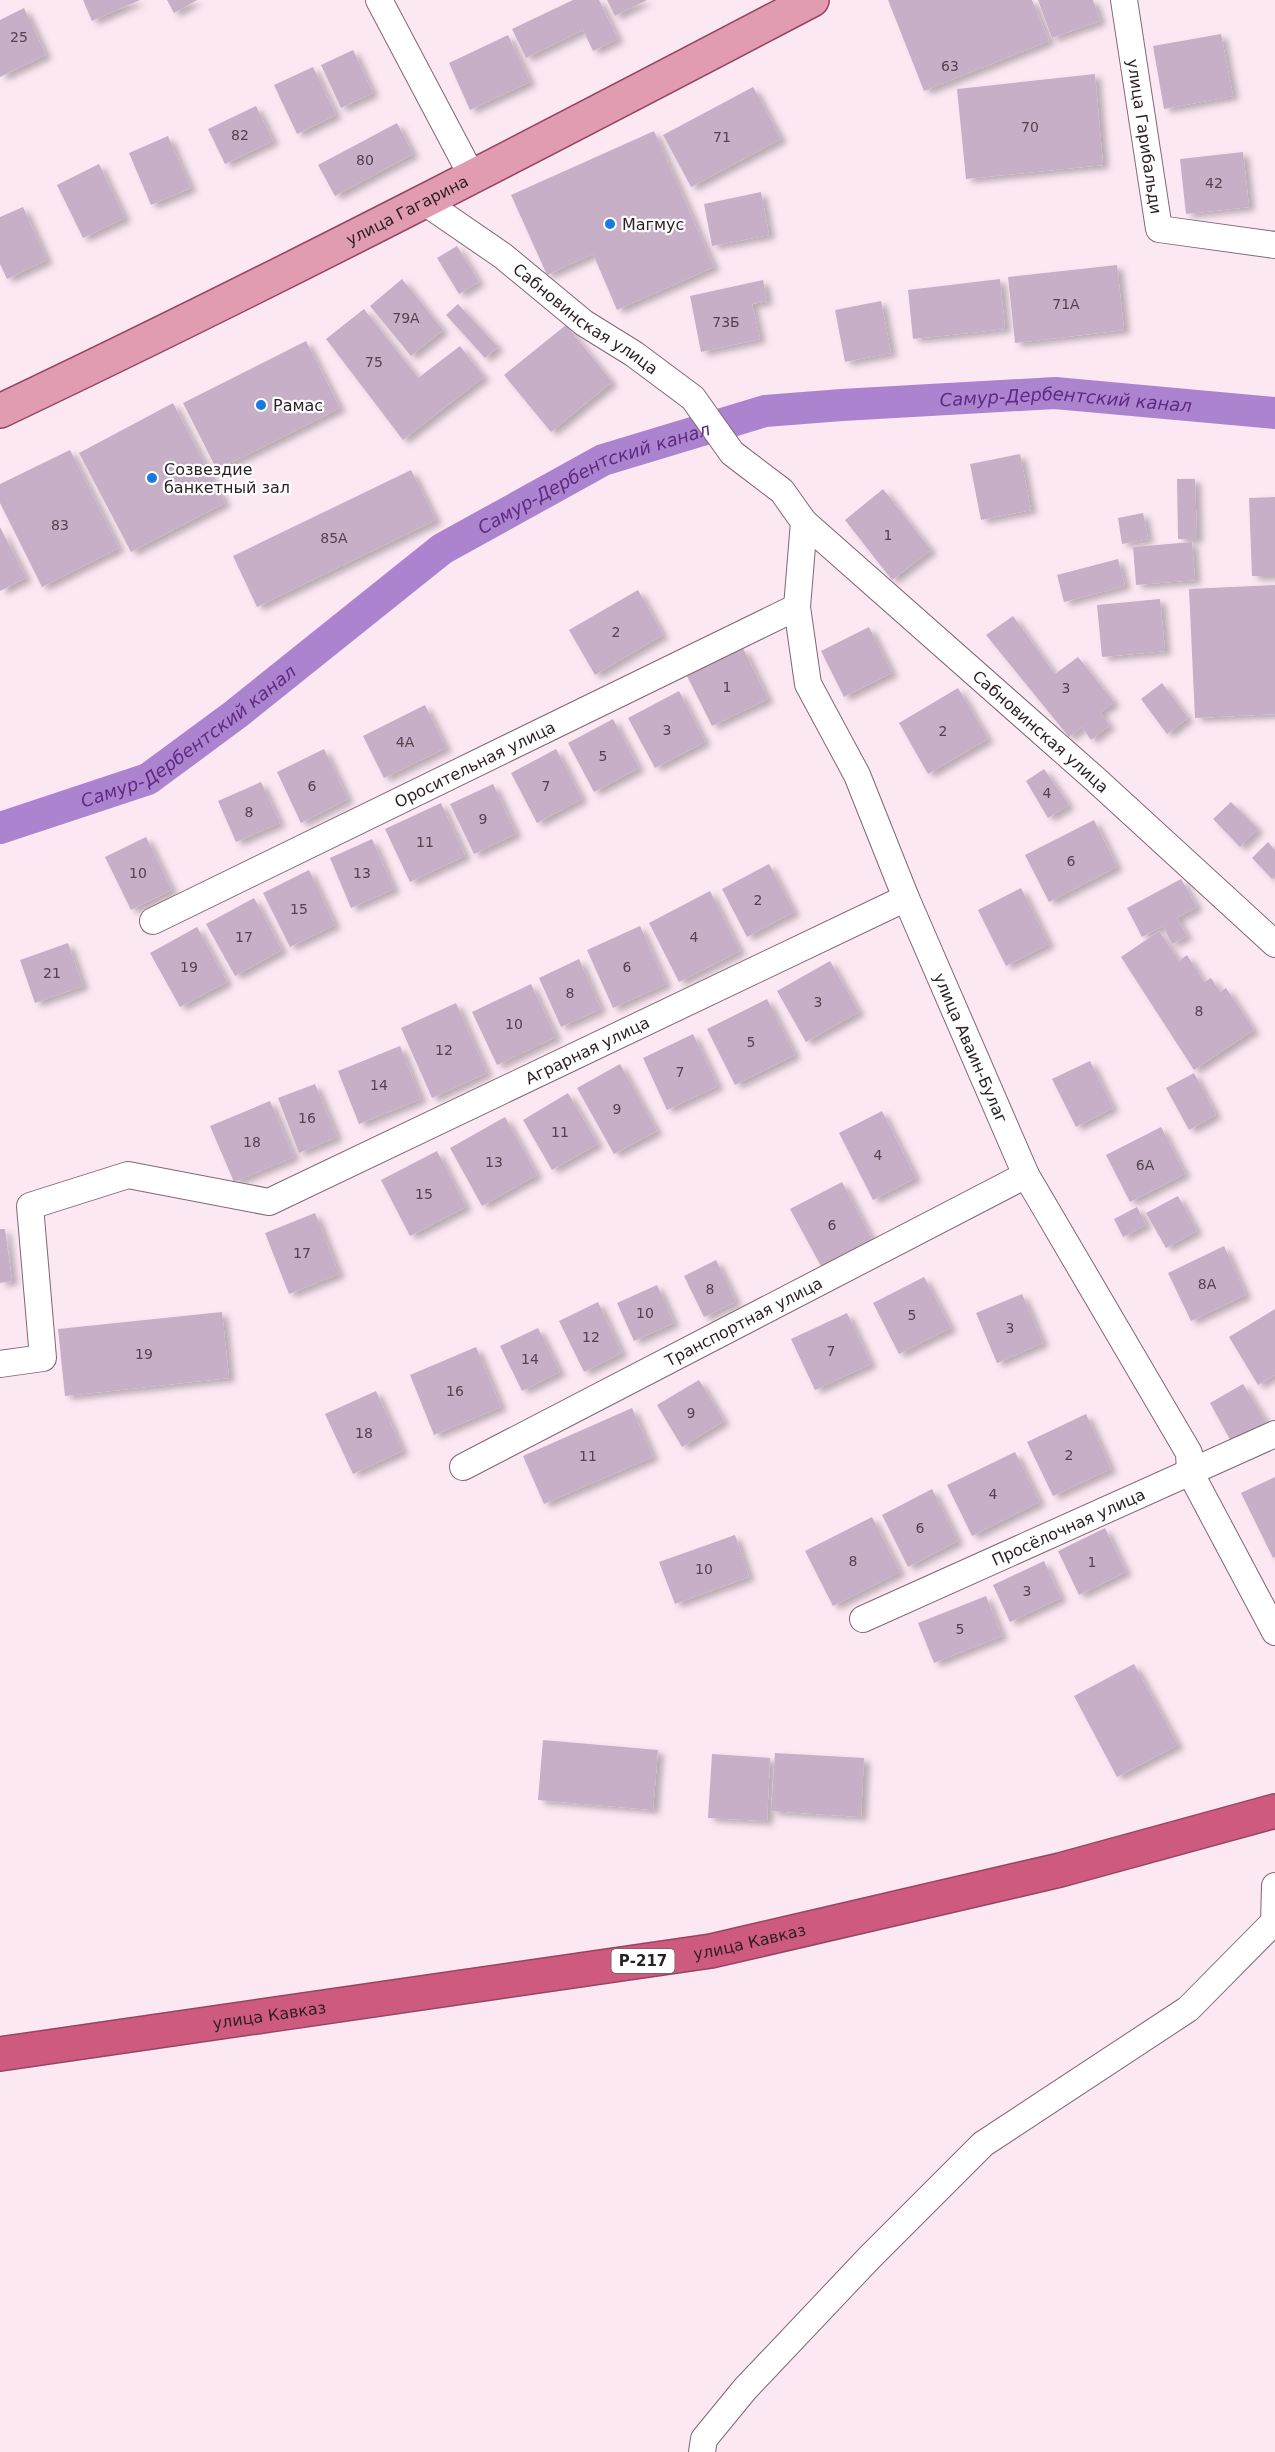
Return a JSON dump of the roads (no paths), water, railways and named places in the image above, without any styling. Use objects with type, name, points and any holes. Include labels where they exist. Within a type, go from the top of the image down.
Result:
[{"type":"highway","name":"улица Кавказ","points":[[0,2054],[711,1951],[1060,1870],[1275,1811]]},
{"type":"main road","name":"улица Гагарина","points":[[0,411],[161,335],[473,177],[812,0]]},
{"type":"street","points":[[379,0],[473,177]]},
{"type":"street","name":"улица Гарибальди","points":[[1124,0],[1159,230],[1275,244]]},
{"type":"street","name":"Сабновинская улица","points":[[423,201],[503,256],[584,323],[634,354],[693,398],[732,453],[782,491],[804,522],[1087,771],[1275,944]]},
{"type":"street","name":"улица Аваин-Булаг","points":[[804,522],[797,607],[808,684],[857,775],[906,898],[1026,1175],[1190,1453],[1191,1472],[1275,1632]]},
{"type":"street","name":"Оросительная улица","points":[[153,921],[797,607]]},
{"type":"street","name":"Аграрная улица","points":[[0,1364],[43,1358],[30,1206],[128,1175],[269,1202],[906,898]]},
{"type":"street","name":"Транспортная улица","points":[[463,1467],[1026,1175]]},
{"type":"street","name":"Просёлочная улица","points":[[863,1619],[1275,1434]]},
{"type":"street","points":[[702,2452],[704,2439],[745,2389],[870,2257],[983,2144],[1188,2009],[1274,1922],[1275,1886]]},
{"type":"waterway","name":"Самур-Дербентский канал","points":[[0,828],[148,779],[236,714],[442,549],[603,460],[765,411],[842,405],[1055,393],[1275,413]]},
{"type":"place","name":"Магмус","points":[[610,224]]},
{"type":"place","name":"Рамас","points":[[261,405]]},
{"type":"place","name":"Созвездие банкетный зал","points":[[152,478]]}]
